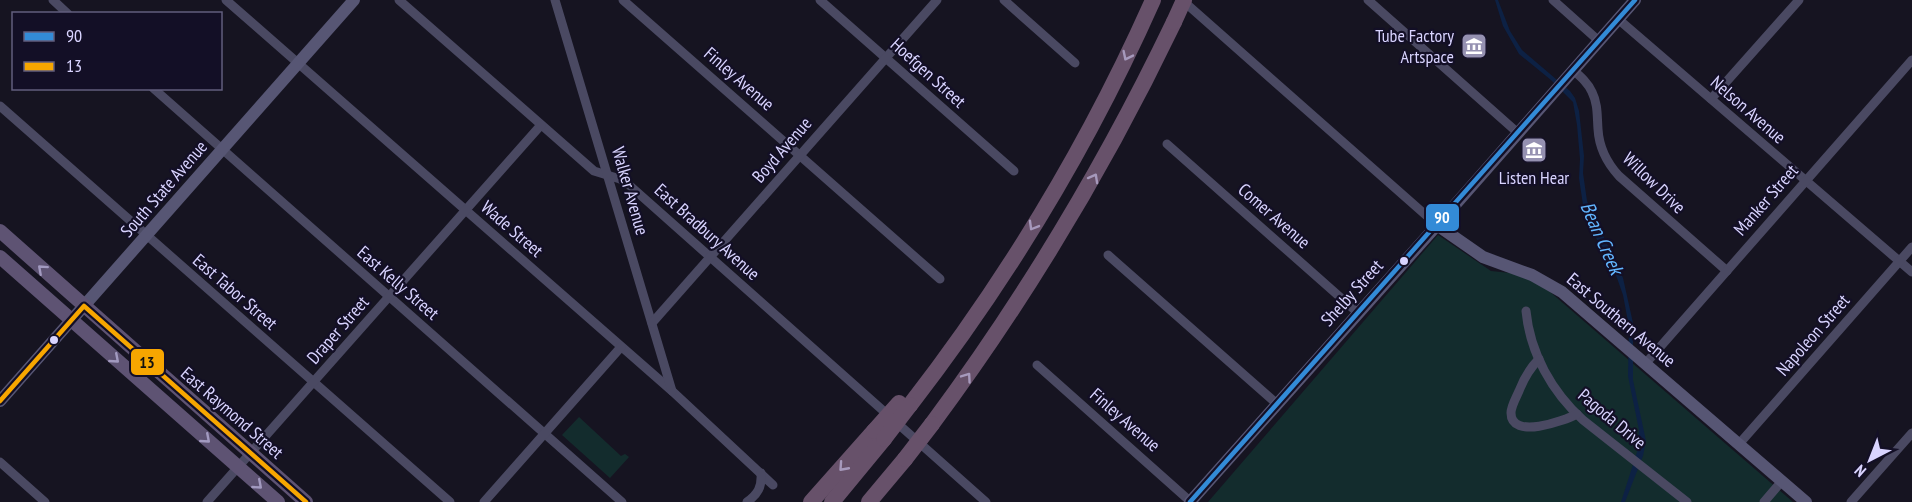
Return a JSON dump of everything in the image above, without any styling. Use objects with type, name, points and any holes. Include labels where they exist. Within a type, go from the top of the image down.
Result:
[{"type":"highway","points":[[870,502],[932,424],[1005,321],[1078,205],[1135,102],[1183,0]]},
{"type":"highway","points":[[832,502],[879,435],[975,318],[1022,244],[1090,127],[1153,1]]},
{"type":"highway","points":[[811,502],[879,435]]},
{"type":"main road","name":"East Raymond Street","points":[[0,231],[306,502]]},
{"type":"main road","name":"East Raymond Street","points":[[0,257],[278,502]]},
{"type":"street","points":[[53,0],[66,12]]},
{"type":"street","name":"Wade Street","points":[[226,0],[672,391],[774,485]]},
{"type":"street","name":"South State Avenue","points":[[0,401],[354,0]]},
{"type":"street","name":"East Bradbury Avenue","points":[[399,0],[594,171],[620,179],[628,184],[986,502]]},
{"type":"street","name":"Walker Avenue","points":[[555,0],[672,391]]},
{"type":"street","name":"Finley Avenue","points":[[623,0],[940,279]]},
{"type":"street","name":"Hoefgen Street","points":[[820,0],[1014,171]]},
{"type":"street","name":"Boyd Avenue","points":[[652,323],[937,0]]},
{"type":"street","points":[[1004,0],[1075,63]]},
{"type":"street","name":"East Southern Avenue","points":[[1183,0],[1437,225],[1483,257],[1530,274],[1553,286],[1642,360],[1802,501]]},
{"type":"street","points":[[1368,0],[1518,133]]},
{"type":"street","points":[[1553,0],[1599,41]]},
{"type":"street","name":"Shelby Street","points":[[1191,502],[1635,0]]},
{"type":"street","points":[[1711,99],[1799,0]]},
{"type":"street","name":"Nelson Avenue","points":[[1618,19],[1912,272]]},
{"type":"street","name":"Manker Street","points":[[1642,360],[1727,271],[1912,60]]},
{"type":"street","name":"Willow Drive","points":[[1571,73],[1588,84],[1594,96],[1598,110],[1599,141],[1609,165],[1727,271]]},
{"type":"street","name":"East Kelly Street","points":[[155,90],[622,502]]},
{"type":"street","name":"East Tabor Street","points":[[0,106],[450,502]]},
{"type":"street","name":"Draper Street","points":[[207,502],[541,125]]},
{"type":"street","name":"Comer Avenue","points":[[1167,144],[1358,313]]},
{"type":"street","name":"Napoleon Street","points":[[1739,444],[1912,247]]},
{"type":"street","points":[[1108,255],[1277,404]]},
{"type":"street","name":"Pagoda Drive","points":[[1526,311],[1531,337],[1539,359],[1564,401],[1687,502]]},
{"type":"street","points":[[484,502],[621,347]]},
{"type":"street","points":[[1539,359],[1530,368],[1511,410],[1513,421],[1520,427],[1527,427],[1562,422],[1577,414]]},
{"type":"street","name":"Finley Avenue","points":[[1037,364],[1191,502]]},
{"type":"street","points":[[1851,502],[1912,433]]},
{"type":"street","points":[[0,462],[45,502]]},
{"type":"street","points":[[747,502],[760,489],[761,473]]},
{"type":"street","points":[[1764,502],[1782,481]]},
{"type":"green space","points":[[1438,235],[1491,271],[1520,274],[1549,291],[1793,502],[1208,502]]},
{"type":"green space","points":[[579,417],[621,456],[625,454],[629,457],[610,478],[562,435]]},
{"type":"water","name":"Bean Creek","points":[[1495,0],[1498,0],[1510,31],[1522,50],[1570,91],[1575,98],[1579,111],[1587,201],[1623,278],[1633,323],[1633,380],[1646,441],[1643,456],[1625,502],[1621,502],[1638,449],[1639,430],[1628,376],[1629,327],[1623,295],[1611,261],[1596,238],[1583,205],[1573,102],[1551,80],[1519,54],[1503,26]]},
{"type":"transit line","name":"90","points":[[1190,502],[1635,0]]},
{"type":"transit line","name":"13","points":[[0,401],[84,306],[306,502]]},
{"type":"place","name":"Tube Factory Artspace","points":[[1474,46]]},
{"type":"place","name":"Listen Hear","points":[[1534,150]]}]
